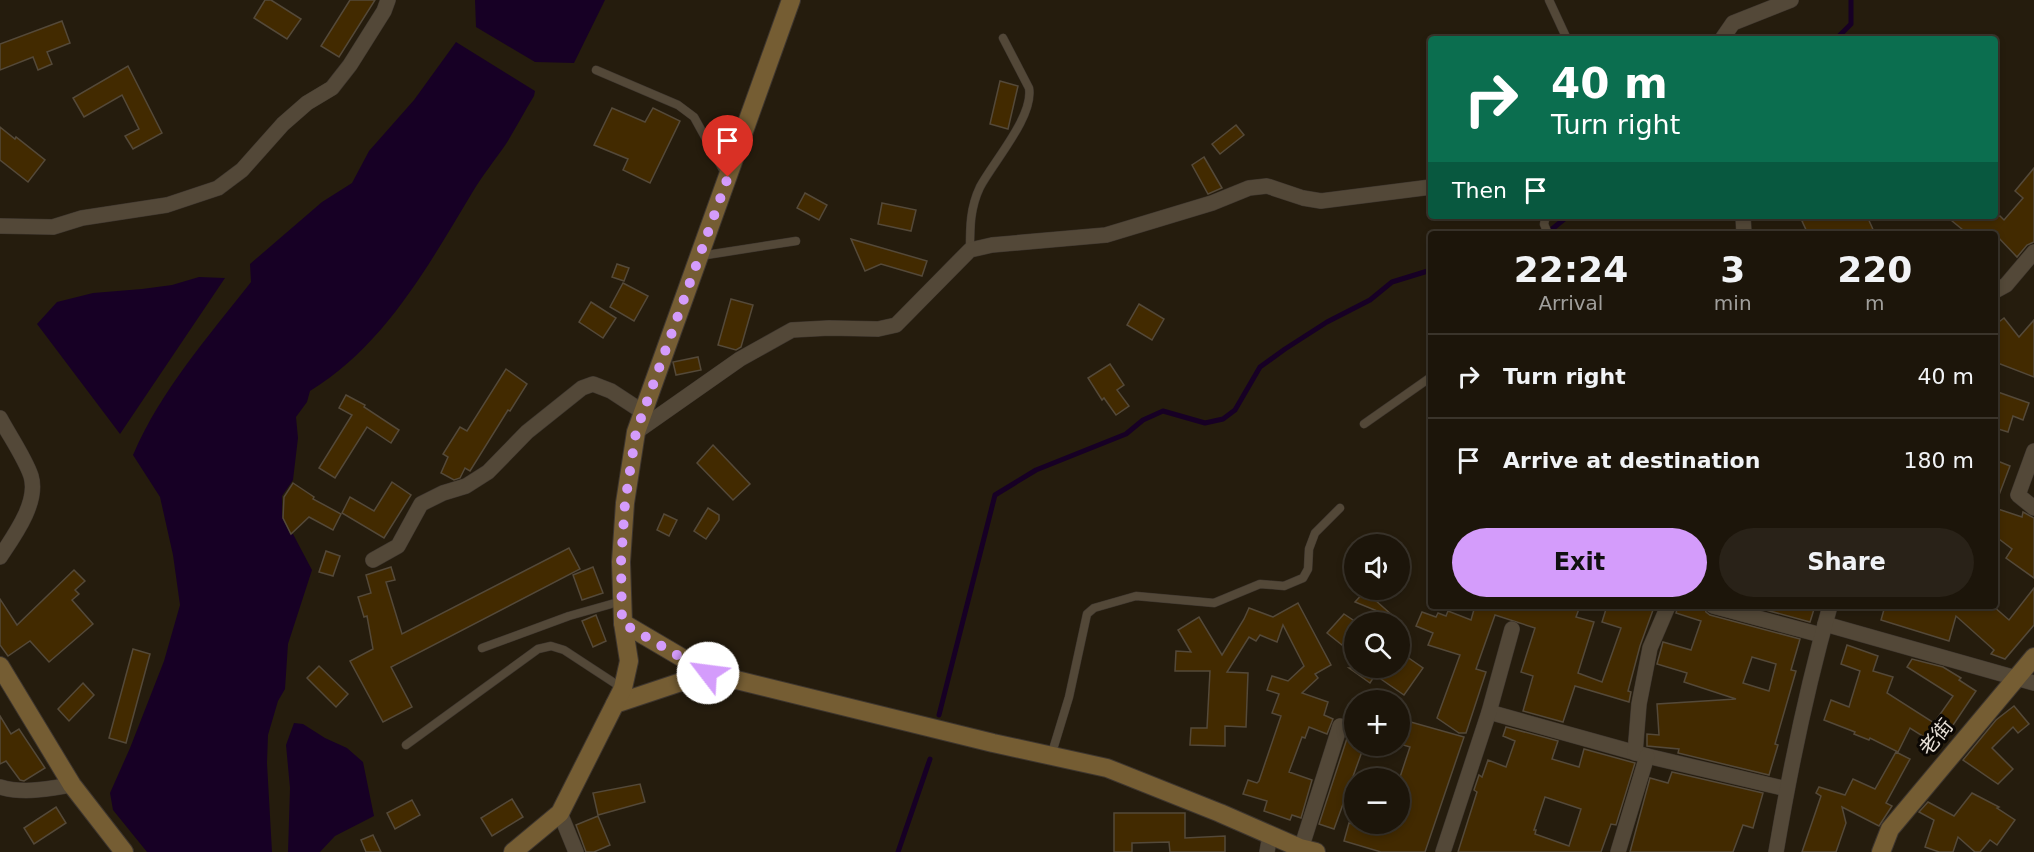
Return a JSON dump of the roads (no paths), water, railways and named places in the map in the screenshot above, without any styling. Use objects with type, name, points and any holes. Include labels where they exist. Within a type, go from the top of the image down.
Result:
[{"type":"main road","points":[[513,852],[560,813],[619,696],[629,661],[622,623],[621,562],[625,503],[636,432],[791,0]]},
{"type":"main road","points":[[622,623],[708,673],[1107,768],[1220,813],[1268,844],[1305,851]]},
{"type":"main road","name":"老街","points":[[1881,852],[1890,829],[2034,657]]},
{"type":"main road","points":[[0,666],[72,784],[124,852]]},
{"type":"main road","points":[[619,696],[708,673]]},
{"type":"street","points":[[0,226],[53,227],[82,218],[166,205],[218,188],[242,170],[291,117],[307,103],[332,88],[350,65],[388,0]]},
{"type":"street","points":[[1724,36],[1733,23],[1791,0]]},
{"type":"street","points":[[636,432],[740,359],[792,330],[829,327],[878,329],[896,325],[970,250],[992,245],[1106,235],[1212,203],[1249,188],[1267,186],[1320,201],[1428,187]]},
{"type":"street","points":[[1998,289],[2006,285],[2034,252]]},
{"type":"street","points":[[373,560],[398,546],[406,527],[421,504],[443,493],[466,486],[488,472],[527,432],[582,388],[593,384],[611,391],[643,412]]},
{"type":"street","points":[[0,418],[31,477],[31,496],[23,522],[0,556]]},
{"type":"street","points":[[2034,451],[2018,495],[2034,508]]},
{"type":"street","points":[[1618,852],[1641,754],[1639,704],[1650,648],[1667,609]]},
{"type":"street","points":[[1727,609],[1823,629],[2034,683]]},
{"type":"street","points":[[1776,852],[1787,789],[1829,609]]},
{"type":"street","points":[[1443,852],[1490,712],[1512,628]]},
{"type":"street","points":[[1490,712],[1641,754],[1787,789]]},
{"type":"street","points":[[1305,851],[1340,726]]},
{"type":"street","points":[[0,787],[16,791],[45,790],[72,784]]},
{"type":"street","points":[[560,813],[576,852]]},
{"type":"lane","points":[[1549,0],[1566,36]]},
{"type":"lane","points":[[970,250],[970,215],[980,187],[1025,112],[1031,97],[1029,88],[1003,38]]},
{"type":"lane","points":[[596,70],[678,105],[694,117],[728,177]]},
{"type":"lane","points":[[699,256],[796,241]]},
{"type":"lane","points":[[1364,424],[1428,379]]},
{"type":"lane","points":[[1051,756],[1069,697],[1087,614],[1094,608],[1136,596],[1214,603],[1260,584],[1284,586],[1303,578],[1308,569],[1310,549],[1315,533],[1340,508]]},
{"type":"lane","points":[[482,648],[569,616],[622,601]]},
{"type":"lane","points":[[406,745],[538,649],[545,647],[551,646],[564,650],[619,696]]},
{"type":"waterway","points":[[1839,36],[1851,24],[1851,0]]},
{"type":"waterway","points":[[1550,231],[1564,219]]},
{"type":"waterway","points":[[939,715],[995,495],[1036,470],[1126,434],[1143,420],[1163,411],[1205,423],[1223,419],[1235,410],[1260,367],[1327,322],[1370,300],[1392,282],[1428,271]]},
{"type":"waterway","points":[[898,852],[930,759]]}]
